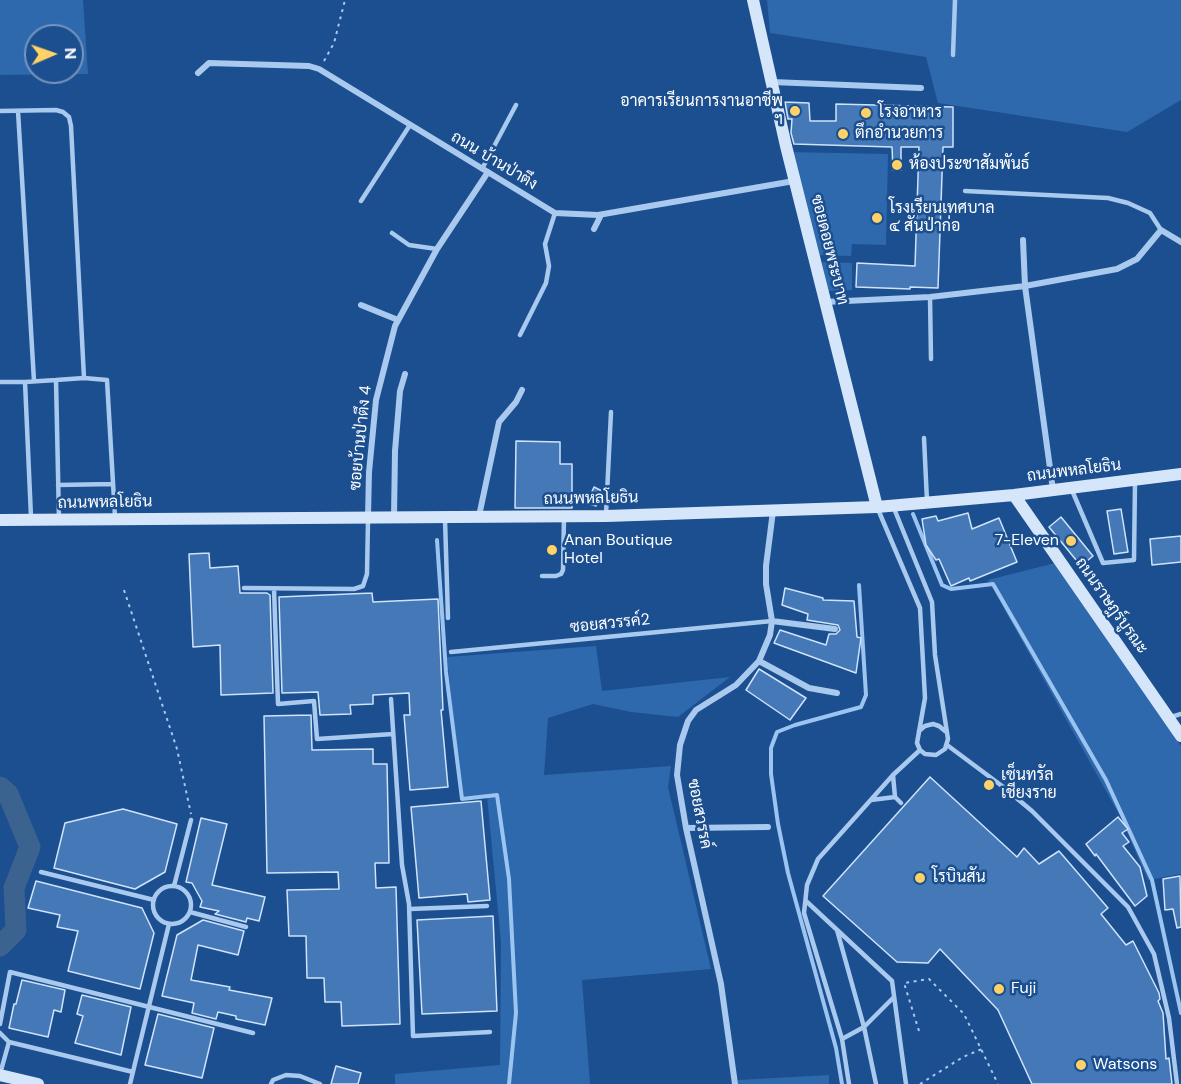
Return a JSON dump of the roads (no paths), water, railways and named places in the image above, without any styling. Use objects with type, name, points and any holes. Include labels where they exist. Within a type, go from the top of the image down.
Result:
[{"type":"main road","name":"ซอยดอยพระบาท","points":[[753,0],[795,181],[877,507]]},
{"type":"main road","name":"ถนนพหลโยธิน","points":[[0,520],[606,516],[877,507],[1014,495],[1181,474]]},
{"type":"main road","name":"ถนนราษฎร์บูรณะ","points":[[1014,495],[1181,736]]},
{"type":"main road","points":[[0,1074],[38,1084]]},
{"type":"street","name":"ถนน บ้านป่าตึง","points":[[198,73],[209,63],[309,66],[319,69],[555,213],[601,215],[795,181]]},
{"type":"street","points":[[772,82],[921,88]]},
{"type":"street","name":"ซอยบ้านป่าตึง 4","points":[[368,517],[369,472],[376,400],[396,323],[485,171]]},
{"type":"street","points":[[594,229],[601,215]]},
{"type":"street","points":[[825,302],[930,297],[1025,286],[1117,269],[1137,260],[1161,230],[1181,242]]},
{"type":"street","points":[[1023,240],[1025,286],[1053,490]]},
{"type":"street","points":[[361,305],[396,323]]},
{"type":"street","points":[[394,517],[395,451],[400,391],[405,374]]},
{"type":"street","points":[[479,516],[499,422],[516,402],[522,390]]},
{"type":"street","name":"ซอยสวรรค์","points":[[735,1084],[721,984],[686,828],[677,775],[680,744],[688,721],[696,710],[736,685],[759,661],[770,635],[772,621],[766,584],[766,566],[773,511]]},
{"type":"street","points":[[772,621],[835,629]]},
{"type":"street","points":[[759,661],[809,688],[826,693],[837,693]]},
{"type":"street","points":[[686,828],[768,827]]},
{"type":"lane","points":[[953,55],[955,0]]},
{"type":"lane","points":[[485,171],[516,105]]},
{"type":"lane","points":[[0,111],[56,110],[69,117],[84,378]]},
{"type":"lane","points":[[18,111],[34,381]]},
{"type":"lane","points":[[361,201],[410,125]]},
{"type":"lane","points":[[965,190],[1108,198],[1128,203],[1150,213],[1161,230]]},
{"type":"lane","points":[[520,335],[546,284],[549,266],[545,244],[555,213]]},
{"type":"lane","points":[[392,233],[409,245],[438,249]]},
{"type":"lane","points":[[930,297],[931,359]]},
{"type":"lane","points":[[0,382],[84,378],[107,380],[115,520]]},
{"type":"lane","points":[[56,380],[59,521]]},
{"type":"lane","points":[[25,382],[31,520]]},
{"type":"lane","points":[[606,516],[611,412]]},
{"type":"lane","points":[[924,438],[927,503]]},
{"type":"lane","points":[[1071,488],[1103,563],[1134,560],[1135,480]]},
{"type":"lane","points":[[58,485],[113,484]]},
{"type":"lane","points":[[877,507],[920,608],[925,698],[917,740],[920,750],[925,754],[936,755],[941,753],[947,745],[935,655],[932,602],[892,506]]},
{"type":"lane","points":[[445,516],[448,618]]},
{"type":"lane","points":[[542,576],[556,576],[563,570],[564,516]]},
{"type":"lane","points":[[244,588],[354,589],[363,586],[367,574],[368,517]]},
{"type":"lane","points":[[274,588],[278,704],[314,701],[317,739],[393,734]]},
{"type":"lane","name":"ซอยสวรรค์2","points":[[451,652],[772,621]]},
{"type":"lane","points":[[391,699],[402,865],[410,909],[413,1036],[490,1032]]},
{"type":"lane","points":[[1168,718],[1181,714]]},
{"type":"lane","points":[[919,731],[933,724],[946,733]]},
{"type":"lane","points":[[947,745],[1032,811],[1128,907],[1154,954],[1169,1018],[1177,1084]]},
{"type":"lane","points":[[849,1084],[842,1039],[804,913],[807,885],[818,859],[893,775],[920,750]]},
{"type":"lane","points":[[893,775],[895,797],[901,803]]},
{"type":"lane","points":[[871,800],[895,797]]},
{"type":"lane","points":[[174,886],[191,820]]},
{"type":"lane","points":[[41,872],[154,900]]},
{"type":"lane","points":[[174,886],[186,891],[191,903],[189,912],[181,922],[169,924],[157,916],[154,910],[154,900],[163,888],[174,886]]},
{"type":"lane","points":[[806,901],[892,981],[906,1084]]},
{"type":"lane","points":[[410,909],[487,906]]},
{"type":"lane","points":[[189,912],[246,927]]},
{"type":"lane","points":[[130,1084],[169,924]]},
{"type":"lane","points":[[837,929],[864,1027],[876,1084]]},
{"type":"lane","points":[[0,1024],[10,972],[253,1033]]},
{"type":"lane","points":[[842,1039],[864,1027],[894,997]]},
{"type":"lane","points":[[0,1033],[9,1042],[132,1072]]},
{"type":"lane","points":[[0,1074],[9,1042]]},
{"type":"lane","points":[[271,1084],[273,1080],[286,1075],[300,1076],[320,1084]]},
{"type":"waterway","points":[[913,514],[942,585],[951,589],[993,584],[1106,780],[1152,880],[1181,1013]]},
{"type":"waterway","points":[[437,540],[446,672],[462,799],[497,795],[509,879],[516,1013],[509,1084]]},
{"type":"waterway","points":[[842,1084],[836,1048],[788,873],[771,774],[771,748],[777,732],[861,707],[866,695],[859,585]]},
{"type":"waterway","points":[[0,787],[8,794],[30,847],[14,888],[16,930],[0,946]]},
{"type":"place","name":"อาคารเรียนการงานอาชีพ ฯ","points":[[795,111]]},
{"type":"place","name":"โรงอาหาร","points":[[866,113]]},
{"type":"place","name":"ตึกอำนวยการ","points":[[843,134]]},
{"type":"place","name":"ห้องประชาสัมพันธ์","points":[[897,165]]},
{"type":"place","name":"โรงเรียนเทศบาล ๔ สันป่าก่อ","points":[[877,218]]},
{"type":"place","name":"7-Eleven","points":[[1071,541]]},
{"type":"place","name":"Anan Boutique Hotel","points":[[552,550]]},
{"type":"place","name":"เซ็นทรัล เชียงราย","points":[[989,785]]},
{"type":"place","name":"โรบินสัน","points":[[920,878]]},
{"type":"place","name":"Fuji","points":[[999,989]]},
{"type":"place","name":"Watsons","points":[[1081,1065]]}]
